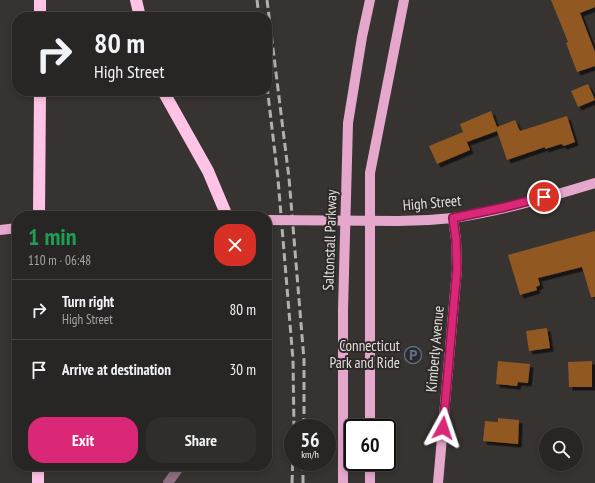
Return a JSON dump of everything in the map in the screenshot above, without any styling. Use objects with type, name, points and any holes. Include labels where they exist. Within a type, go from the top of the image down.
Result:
[{"type":"highway","points":[[40,0],[40,12]]},
{"type":"highway","points":[[136,0],[139,12]]},
{"type":"highway","points":[[39,211],[40,96]]},
{"type":"highway","points":[[166,96],[208,171],[224,211]]},
{"type":"highway","points":[[38,471],[38,483]]},
{"type":"main road","name":"Saltonstall Parkway","points":[[343,483],[343,310],[348,123],[362,37],[370,0]]},
{"type":"main road","points":[[370,419],[370,172],[404,0]]},
{"type":"main road","name":"High Street","points":[[272,220],[398,221],[453,218],[520,204],[595,183]]},
{"type":"main road","name":"Kimberly Avenue","points":[[438,483],[457,269],[456,240],[453,218]]},
{"type":"main road","points":[[0,230],[12,229]]},
{"type":"main road","points":[[370,471],[370,483]]},
{"type":"street","points":[[168,483],[176,471]]},
{"type":"building","points":[[551,0],[595,0],[595,7],[580,13],[595,52],[595,66],[577,72],[566,43],[568,42]]},
{"type":"building","points":[[588,84],[595,100],[578,107],[571,91]]},
{"type":"building","points":[[491,111],[497,127],[515,120],[520,131],[567,116],[575,142],[564,146],[561,144],[545,149],[545,147],[507,160],[497,131],[467,142],[460,124]]},
{"type":"building","points":[[463,132],[470,150],[437,164],[429,146]]},
{"type":"building","points":[[595,231],[595,297],[591,297],[582,267],[538,278],[540,285],[536,287],[537,290],[520,295],[508,255]]},
{"type":"building","points":[[547,328],[550,348],[529,351],[526,331]]},
{"type":"building","points":[[498,361],[530,364],[528,383],[518,382],[517,386],[496,384]]},
{"type":"building","points":[[592,361],[592,387],[569,387],[568,362]]},
{"type":"building","points":[[498,418],[519,420],[518,444],[483,441],[485,421],[498,422]]},
{"type":"railway","points":[[257,0],[258,12]]},
{"type":"railway","points":[[267,0],[268,12]]},
{"type":"railway","points":[[272,40],[289,178],[304,360],[304,419]]},
{"type":"railway","points":[[268,96],[278,179],[293,360],[294,419]]},
{"type":"railway","points":[[292,471],[292,483]]},
{"type":"railway","points":[[303,471],[303,483]]},
{"type":"place","name":"Connecticut Park and Ride","points":[[413,355]]},
{"type":"route","points":[[443,428],[457,269],[456,240],[453,218],[520,204],[544,197]]}]
